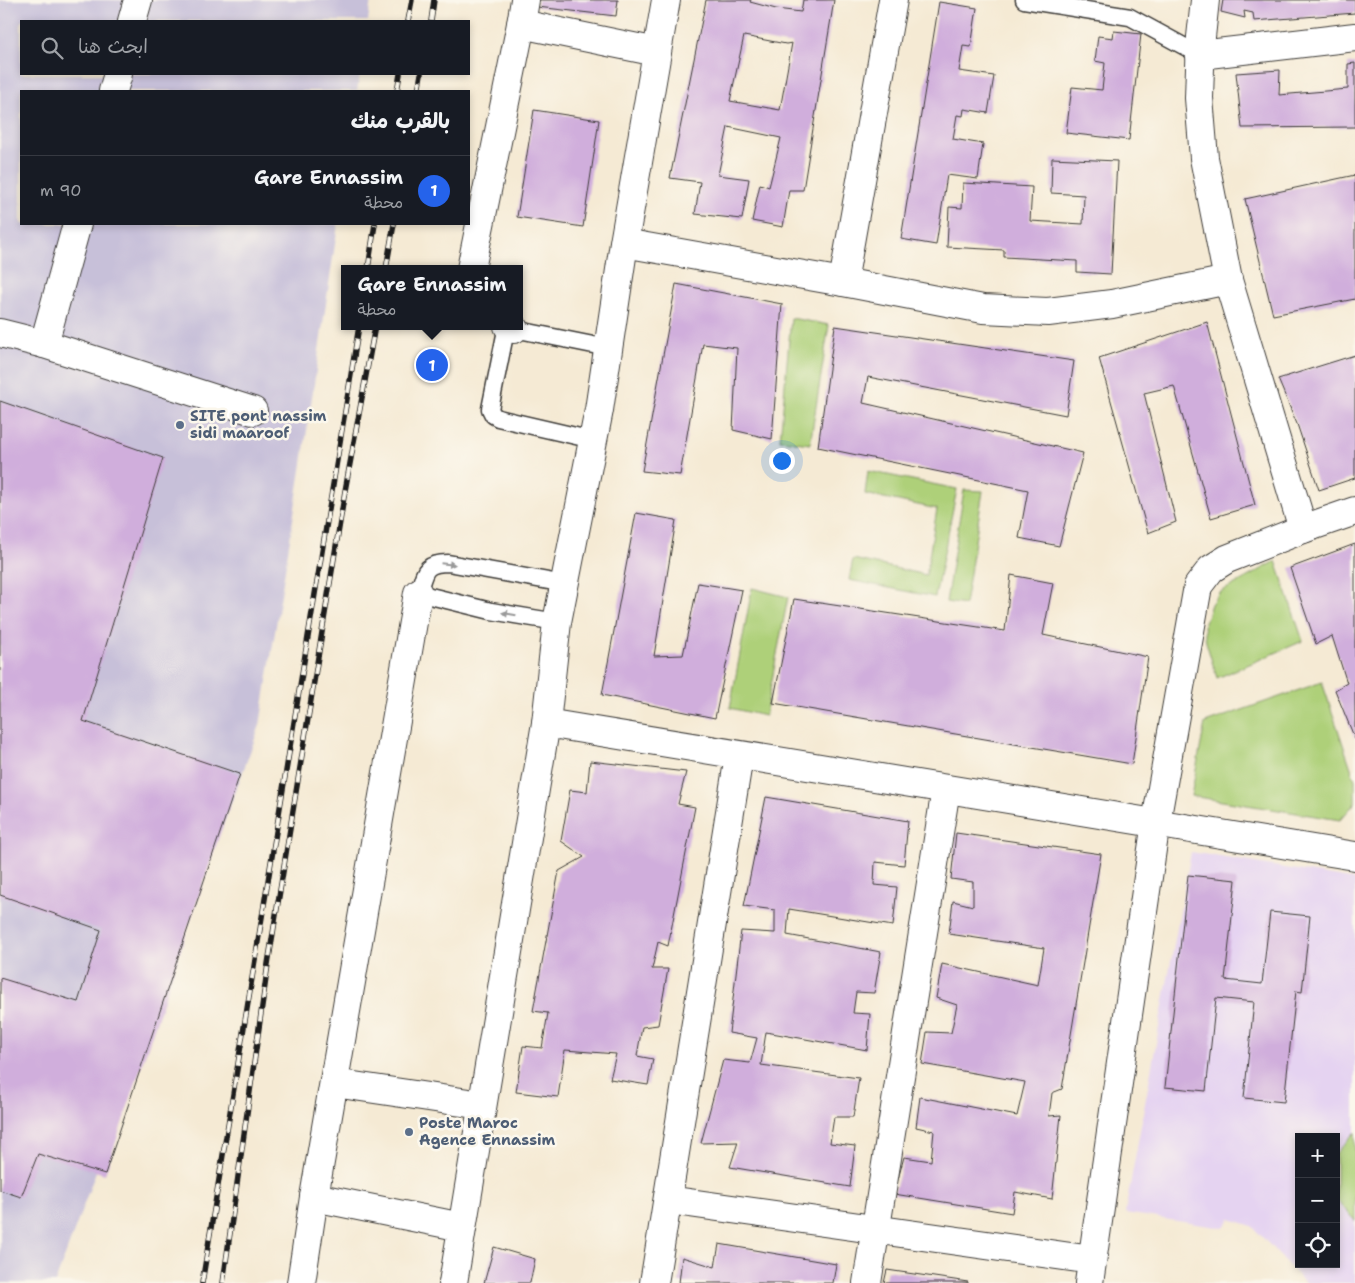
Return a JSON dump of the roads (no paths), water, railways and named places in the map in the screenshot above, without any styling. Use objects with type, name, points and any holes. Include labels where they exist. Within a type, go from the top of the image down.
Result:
[{"type":"street","points":[[132,20],[138,0]]},
{"type":"street","points":[[453,1283],[546,723],[557,622],[599,410],[624,243],[666,0]]},
{"type":"street","points":[[843,282],[893,0]]},
{"type":"street","points":[[1206,0],[1201,37],[1199,98],[1204,158],[1228,280],[1303,529]]},
{"type":"street","points":[[473,265],[523,12],[657,52]]},
{"type":"street","points":[[1200,55],[1355,37]]},
{"type":"street","points":[[113,90],[118,75]]},
{"type":"street","points":[[44,344],[77,225]]},
{"type":"street","points":[[624,243],[983,309],[1048,312],[1112,304],[1228,280]]},
{"type":"street","points":[[0,333],[44,344],[253,410]]},
{"type":"street","points":[[668,1200],[876,1230],[1090,1271],[1156,822],[1198,586],[1211,569],[1227,559],[1355,511]]},
{"type":"street","points":[[301,1283],[314,1197],[418,593]]},
{"type":"street","points":[[546,723],[1355,856]]},
{"type":"street","points":[[654,1283],[739,756]]},
{"type":"street","points":[[867,1283],[946,789]]},
{"type":"street","points":[[334,1083],[482,1105]]},
{"type":"street","points":[[314,1197],[462,1227]]},
{"type":"lane","points":[[1024,0],[1130,17],[1200,55]]},
{"type":"lane","points":[[509,330],[504,335],[490,408],[493,415],[498,418],[593,440]]},
{"type":"lane","points":[[521,330],[608,348]]},
{"type":"lane","points":[[557,622],[491,611],[418,593],[426,570],[437,563],[448,563],[565,584]]},
{"type":"railway","points":[[408,20],[412,0]]},
{"type":"railway","points":[[431,20],[434,0]]},
{"type":"railway","points":[[397,90],[400,75]]},
{"type":"railway","points":[[418,90],[421,75]]},
{"type":"railway","points":[[369,265],[375,225]]},
{"type":"railway","points":[[387,265],[394,225]]},
{"type":"railway","points":[[202,1283],[358,330]]},
{"type":"railway","points":[[223,1283],[268,964],[345,491],[374,330]]},
{"type":"place","name":"Gare Ennassim","points":[[432,365]]},
{"type":"place","name":"SITE pont nassim sidi maaroof","points":[[180,425]]},
{"type":"place","name":"Poste Maroc Agence Ennassim","points":[[409,1132]]}]
